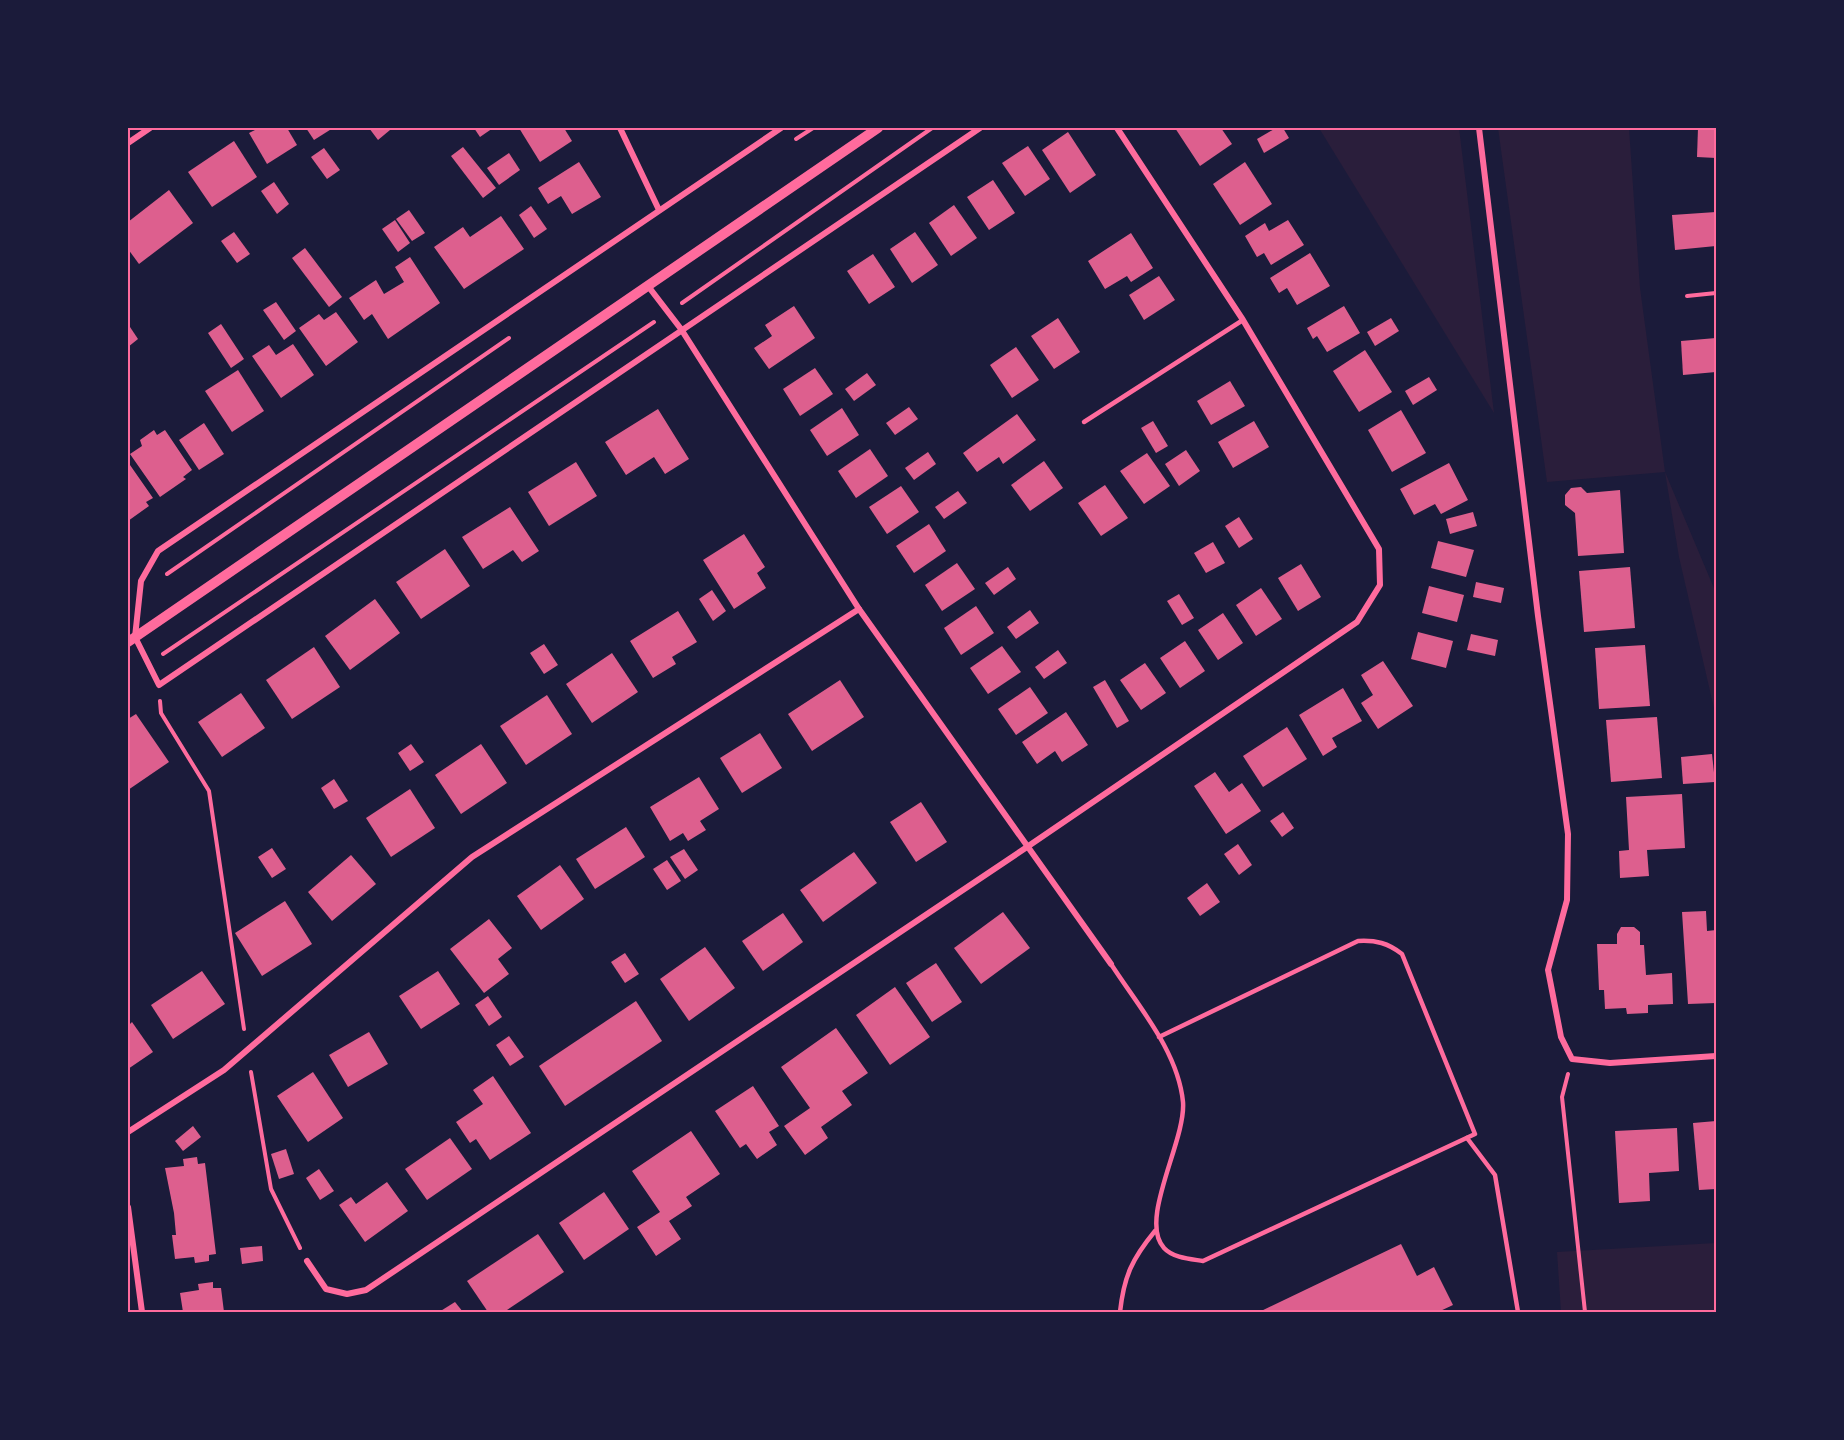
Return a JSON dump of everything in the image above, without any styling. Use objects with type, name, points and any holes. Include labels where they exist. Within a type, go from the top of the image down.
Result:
[{"type":"street","points":[[128,143],[150,128]]},
{"type":"street","points":[[620,128],[659,210]]},
{"type":"street","points":[[781,128],[158,551],[141,581],[131,640],[159,686],[681,329],[980,128]]},
{"type":"street","points":[[131,640],[879,128]]},
{"type":"street","points":[[307,1262],[326,1289],[347,1294],[366,1290],[1027,848],[1357,622],[1380,585],[1378,549],[1243,320],[1117,128]]},
{"type":"street","points":[[1479,128],[1537,605],[1568,834],[1567,900],[1548,970],[1561,1037],[1572,1059],[1610,1063],[1716,1056]]},
{"type":"street","points":[[648,286],[681,329],[860,609],[1111,964]]},
{"type":"street","points":[[128,1132],[224,1070],[472,857],[860,609]]},
{"type":"street","points":[[128,1207],[142,1312]]},
{"type":"lane","points":[[1084,422],[1243,320]]},
{"type":"lane","points":[[1111,964],[1159,1037],[1177,1074],[1183,1101],[1183,1126],[1155,1213],[1155,1231],[1164,1248],[1183,1258],[1203,1261],[1474,1134],[1402,954],[1391,945],[1374,940],[1359,941],[1159,1037]]},
{"type":"lane","points":[[1467,1138],[1495,1175],[1518,1312]]},
{"type":"lane","points":[[1120,1312],[1122,1291],[1135,1256],[1155,1231]]},
{"type":"path","points":[[789,144],[813,128]]},
{"type":"path","points":[[147,665],[669,312],[932,128]]},
{"type":"path","points":[[1687,296],[1716,293]]},
{"type":"path","points":[[139,594],[511,336]]},
{"type":"path","points":[[159,686],[161,713],[209,791],[247,1051],[271,1189],[307,1262]]},
{"type":"path","points":[[1572,1059],[1562,1097],[1585,1312]]},
{"type":"shaded area","points":[[1319,128],[1459,128],[1494,413]]},
{"type":"shaded area","points":[[1498,128],[1629,128],[1640,288],[1665,472],[1547,482]]},
{"type":"shaded area","points":[[1665,472],[1716,593],[1716,717],[1679,557]]},
{"type":"shaded area","points":[[1716,1243],[1716,1312],[1561,1312],[1557,1252]]},
{"type":"building","points":[[259,128],[287,128],[297,145],[267,164],[249,133]]},
{"type":"building","points":[[306,128],[333,128],[314,140]]},
{"type":"building","points":[[369,128],[388,128],[390,130],[378,140]]},
{"type":"building","points":[[474,128],[493,128],[480,137]]},
{"type":"building","points":[[519,128],[564,128],[572,141],[540,162]]},
{"type":"building","points":[[1175,128],[1221,128],[1232,144],[1200,166]]},
{"type":"building","points":[[1276,128],[1283,128],[1289,138],[1264,153],[1257,139]]},
{"type":"building","points":[[1698,128],[1716,128],[1716,158],[1697,157]]},
{"type":"building","points":[[1068,132],[1096,175],[1070,193],[1042,150]]},
{"type":"building","points":[[234,141],[257,177],[212,207],[188,172]]},
{"type":"building","points":[[1028,146],[1050,179],[1025,196],[1002,163]]},
{"type":"building","points":[[463,147],[496,188],[483,198],[451,156]]},
{"type":"building","points":[[324,148],[340,170],[327,179],[311,157]]},
{"type":"building","points":[[509,153],[520,170],[499,185],[487,168]]},
{"type":"building","points":[[579,162],[601,197],[572,214],[561,196],[548,204],[538,188]]},
{"type":"building","points":[[1245,162],[1272,204],[1240,225],[1213,184]]},
{"type":"building","points":[[993,180],[1015,213],[989,230],[967,197]]},
{"type":"building","points":[[274,182],[289,204],[277,214],[261,191]]},
{"type":"building","points":[[169,190],[193,223],[139,264],[128,249],[128,222]]},
{"type":"building","points":[[954,205],[977,238],[951,256],[929,223]]},
{"type":"building","points":[[531,206],[547,229],[534,238],[519,215]]},
{"type":"building","points":[[409,210],[425,233],[412,241],[396,219]]},
{"type":"building","points":[[1716,212],[1716,246],[1675,250],[1672,215]]},
{"type":"building","points":[[501,216],[524,249],[464,289],[434,247],[463,227],[470,237]]},
{"type":"building","points":[[395,220],[410,243],[398,252],[382,229]]},
{"type":"building","points":[[1288,220],[1304,245],[1271,265],[1264,253],[1257,257],[1245,236],[1265,223],[1269,231]]},
{"type":"building","points":[[234,232],[250,254],[237,263],[221,241]]},
{"type":"building","points":[[915,232],[938,265],[912,283],[890,249]]},
{"type":"building","points":[[1131,233],[1153,268],[1131,282],[1127,276],[1105,289],[1088,261]]},
{"type":"building","points":[[305,248],[342,297],[329,307],[292,258]]},
{"type":"building","points":[[1310,253],[1330,286],[1297,305],[1287,288],[1279,293],[1270,278]]},
{"type":"building","points":[[873,254],[895,287],[869,304],[847,271]]},
{"type":"building","points":[[410,257],[440,303],[388,339],[372,314],[364,320],[349,298],[376,280],[384,294],[404,282],[395,267]]},
{"type":"building","points":[[1159,276],[1175,300],[1144,320],[1129,295]]},
{"type":"building","points":[[276,302],[296,331],[284,340],[263,310]]},
{"type":"building","points":[[794,306],[815,338],[769,369],[754,348],[772,336],[765,325]]},
{"type":"building","points":[[1344,306],[1360,333],[1327,352],[1317,336],[1313,339],[1307,328]]},
{"type":"building","points":[[336,312],[358,342],[326,366],[299,328],[319,314],[324,320]]},
{"type":"building","points":[[1058,318],[1080,352],[1054,369],[1031,336]]},
{"type":"building","points":[[1391,318],[1399,331],[1375,346],[1367,332]]},
{"type":"building","points":[[128,324],[138,339],[128,347]]},
{"type":"building","points":[[221,324],[244,359],[231,368],[208,333]]},
{"type":"building","points":[[1716,338],[1716,372],[1683,375],[1681,341]]},
{"type":"building","points":[[293,344],[314,375],[281,398],[252,356],[269,345],[276,355]]},
{"type":"building","points":[[1016,347],[1039,380],[1012,398],[990,365]]},
{"type":"building","points":[[1365,350],[1392,392],[1359,412],[1333,371]]},
{"type":"building","points":[[815,368],[833,394],[800,416],[783,389]]},
{"type":"building","points":[[238,370],[264,411],[232,432],[205,391]]},
{"type":"building","points":[[867,373],[876,385],[854,401],[845,389]]},
{"type":"building","points":[[1429,377],[1437,390],[1413,405],[1405,391]]},
{"type":"building","points":[[1230,381],[1245,406],[1211,425],[1197,401]]},
{"type":"building","points":[[909,407],[918,419],[895,435],[886,423]]},
{"type":"building","points":[[842,408],[859,435],[827,456],[810,430]]},
{"type":"building","points":[[658,409],[689,459],[665,474],[654,457],[626,475],[605,442]]},
{"type":"building","points":[[1401,410],[1426,453],[1392,472],[1368,430]]},
{"type":"building","points":[[1017,414],[1036,440],[1003,464],[999,457],[977,472],[963,453]]},
{"type":"building","points":[[1153,421],[1168,446],[1156,453],[1141,428]]},
{"type":"building","points":[[1254,421],[1269,447],[1233,468],[1218,442]]},
{"type":"building","points":[[204,423],[224,454],[199,470],[179,440]]},
{"type":"building","points":[[154,430],[157,435],[165,430],[192,470],[183,477],[186,479],[160,497],[130,454],[142,446],[140,440]]},
{"type":"building","points":[[870,449],[888,476],[856,498],[838,471]]},
{"type":"building","points":[[1186,450],[1200,471],[1179,486],[1165,464]]},
{"type":"building","points":[[928,452],[936,464],[914,480],[905,468]]},
{"type":"building","points":[[1147,453],[1170,486],[1144,504],[1120,471]]},
{"type":"building","points":[[1044,461],[1063,488],[1030,511],[1011,485]]},
{"type":"building","points":[[576,462],[597,496],[549,526],[528,492]]},
{"type":"building","points":[[1449,463],[1468,500],[1441,514],[1435,504],[1414,515],[1400,489]]},
{"type":"building","points":[[130,465],[153,498],[146,502],[149,506],[128,521],[128,467]]},
{"type":"building","points":[[1105,485],[1128,518],[1101,536],[1078,503]]},
{"type":"building","points":[[901,486],[919,512],[887,534],[869,507]]},
{"type":"building","points":[[1581,487],[1587,493],[1620,490],[1624,553],[1578,556],[1575,513],[1565,505],[1565,495],[1571,488]]},
{"type":"building","points":[[958,491],[967,503],[944,519],[935,507]]},
{"type":"building","points":[[510,507],[539,551],[522,562],[513,550],[483,569],[462,537]]},
{"type":"building","points":[[1473,512],[1477,526],[1450,534],[1446,519]]},
{"type":"building","points":[[1239,517],[1253,539],[1239,548],[1225,526]]},
{"type":"building","points":[[929,524],[946,551],[914,573],[896,546]]},
{"type":"building","points":[[744,534],[765,567],[757,573],[766,588],[734,609],[703,560]]},
{"type":"building","points":[[1438,541],[1474,550],[1466,577],[1431,568]]},
{"type":"building","points":[[1213,542],[1225,563],[1206,573],[1194,553]]},
{"type":"building","points":[[445,549],[470,586],[421,619],[396,582]]},
{"type":"building","points":[[957,563],[975,589],[942,611],[925,585]]},
{"type":"building","points":[[1301,564],[1321,597],[1298,611],[1278,578]]},
{"type":"building","points":[[1008,567],[1016,579],[994,595],[985,583]]},
{"type":"building","points":[[1630,567],[1635,628],[1584,632],[1579,571]]},
{"type":"building","points":[[1476,582],[1504,588],[1501,603],[1473,597]]},
{"type":"building","points":[[1429,586],[1464,595],[1457,622],[1422,613]]},
{"type":"building","points":[[1261,588],[1282,619],[1256,636],[1236,605]]},
{"type":"building","points":[[712,590],[726,611],[713,621],[699,599]]},
{"type":"building","points":[[1179,594],[1194,618],[1182,625],[1167,601]]},
{"type":"building","points":[[375,599],[400,633],[350,670],[325,636]]},
{"type":"building","points":[[976,606],[994,633],[961,655],[944,628]]},
{"type":"building","points":[[1030,610],[1039,623],[1016,639],[1007,627]]},
{"type":"building","points":[[678,611],[697,642],[672,657],[676,664],[653,678],[630,641]]},
{"type":"building","points":[[1223,613],[1243,643],[1218,660],[1198,630]]},
{"type":"building","points":[[1418,632],[1453,641],[1446,668],[1411,659]]},
{"type":"building","points":[[1471,634],[1498,640],[1495,656],[1467,650]]},
{"type":"building","points":[[1185,641],[1205,671],[1180,688],[1160,658]]},
{"type":"building","points":[[544,644],[558,665],[544,674],[530,653]]},
{"type":"building","points":[[1645,645],[1650,706],[1599,709],[1595,648]]},
{"type":"building","points":[[1002,646],[1021,672],[988,694],[970,668]]},
{"type":"building","points":[[314,647],[340,687],[292,719],[266,680]]},
{"type":"building","points":[[1058,650],[1067,663],[1044,679],[1035,667]]},
{"type":"building","points":[[612,653],[638,692],[592,723],[566,684]]},
{"type":"building","points":[[1383,661],[1413,706],[1378,729],[1361,703],[1373,695],[1361,675]]},
{"type":"building","points":[[1145,663],[1166,693],[1141,710],[1120,680]]},
{"type":"building","points":[[840,680],[864,717],[812,751],[788,714]]},
{"type":"building","points":[[1105,680],[1129,721],[1117,728],[1093,687]]},
{"type":"building","points":[[1030,687],[1048,713],[1016,735],[998,709]]},
{"type":"building","points":[[1343,688],[1362,721],[1332,738],[1337,747],[1323,756],[1299,715]]},
{"type":"building","points":[[241,693],[265,728],[222,757],[198,722]]},
{"type":"building","points":[[547,695],[572,734],[526,765],[500,726]]},
{"type":"building","points":[[1066,712],[1088,745],[1062,762],[1055,751],[1037,764],[1022,742]]},
{"type":"building","points":[[136,714],[169,762],[128,790],[128,719]]},
{"type":"building","points":[[1657,717],[1662,778],[1611,782],[1606,720]]},
{"type":"building","points":[[1287,727],[1307,759],[1263,787],[1243,756]]},
{"type":"building","points":[[760,733],[782,768],[742,793],[720,758]]},
{"type":"building","points":[[411,744],[424,762],[410,771],[398,753]]},
{"type":"building","points":[[481,744],[507,783],[461,814],[435,775]]},
{"type":"building","points":[[1712,754],[1715,782],[1683,784],[1681,757]]},
{"type":"building","points":[[1215,772],[1229,792],[1242,783],[1261,811],[1226,834],[1194,786]]},
{"type":"building","points":[[699,777],[719,809],[700,821],[706,830],[688,841],[683,833],[670,841],[650,807]]},
{"type":"building","points":[[334,779],[348,801],[334,809],[321,788]]},
{"type":"building","points":[[410,789],[435,828],[391,857],[366,818]]},
{"type":"building","points":[[1682,794],[1685,848],[1647,850],[1649,876],[1620,878],[1619,851],[1629,850],[1626,797]]},
{"type":"building","points":[[921,802],[947,842],[916,862],[890,822]]},
{"type":"building","points":[[1283,812],[1294,828],[1282,837],[1270,821]]},
{"type":"building","points":[[626,827],[645,857],[595,889],[576,859]]},
{"type":"building","points":[[1238,844],[1252,865],[1239,875],[1224,854]]},
{"type":"building","points":[[272,848],[286,869],[272,878],[258,857]]},
{"type":"building","points":[[684,849],[698,870],[685,879],[670,857]]},
{"type":"building","points":[[854,852],[877,883],[823,922],[800,890]]},
{"type":"building","points":[[351,855],[376,884],[332,921],[308,892]]},
{"type":"building","points":[[667,860],[681,881],[667,890],[653,869]]},
{"type":"building","points":[[560,865],[584,899],[541,930],[517,896]]},
{"type":"building","points":[[1207,883],[1220,902],[1200,916],[1187,898]]},
{"type":"building","points":[[285,901],[312,944],[262,976],[235,933]]},
{"type":"building","points":[[1706,911],[1707,931],[1716,930],[1716,1003],[1688,1004],[1682,912]]},
{"type":"building","points":[[1003,912],[1030,948],[981,984],[954,948]]},
{"type":"building","points":[[783,913],[803,942],[763,971],[742,941]]},
{"type":"building","points":[[489,919],[512,948],[498,959],[509,974],[484,993],[450,949]]},
{"type":"building","points":[[1621,927],[1634,927],[1640,932],[1640,945],[1644,945],[1646,975],[1672,973],[1673,1004],[1648,1005],[1648,1013],[1627,1014],[1626,1008],[1605,1009],[1604,990],[1599,990],[1597,944],[1617,944],[1617,934]]},
{"type":"building","points":[[705,947],[735,988],[689,1021],[660,979]]},
{"type":"building","points":[[625,953],[639,974],[625,983],[611,962]]},
{"type":"building","points":[[936,963],[962,1002],[932,1022],[906,983]]},
{"type":"building","points":[[202,971],[225,1004],[173,1039],[151,1005]]},
{"type":"building","points":[[438,971],[460,1004],[421,1029],[399,996]]},
{"type":"building","points":[[895,987],[930,1037],[890,1065],[856,1015]]},
{"type":"building","points":[[488,996],[502,1017],[489,1026],[475,1005]]},
{"type":"building","points":[[636,1001],[662,1041],[565,1106],[539,1066]]},
{"type":"building","points":[[132,1022],[153,1052],[128,1069],[128,1026]]},
{"type":"building","points":[[836,1028],[868,1073],[842,1091],[852,1105],[821,1127],[828,1138],[805,1155],[784,1126],[810,1108],[781,1067]]},
{"type":"building","points":[[369,1032],[388,1064],[348,1087],[329,1055]]},
{"type":"building","points":[[509,1036],[524,1057],[510,1066],[496,1045]]},
{"type":"building","points":[[313,1072],[343,1118],[308,1142],[277,1096]]},
{"type":"building","points":[[493,1076],[531,1133],[490,1160],[476,1139],[470,1143],[456,1122],[483,1104],[473,1090]]},
{"type":"building","points":[[753,1086],[779,1126],[769,1132],[777,1145],[757,1159],[746,1144],[740,1148],[715,1111]]},
{"type":"building","points":[[1716,1121],[1716,1189],[1699,1190],[1693,1123]]},
{"type":"building","points":[[193,1126],[201,1137],[183,1151],[175,1141]]},
{"type":"building","points":[[1677,1128],[1679,1171],[1649,1173],[1650,1201],[1619,1203],[1615,1131]]},
{"type":"building","points":[[691,1131],[720,1174],[686,1197],[692,1206],[669,1221],[681,1239],[656,1256],[637,1227],[660,1212],[632,1171]]},
{"type":"building","points":[[450,1138],[472,1169],[427,1200],[405,1169]]},
{"type":"building","points":[[286,1149],[294,1174],[279,1179],[271,1154]]},
{"type":"building","points":[[197,1157],[198,1164],[205,1163],[216,1254],[209,1255],[209,1261],[195,1263],[194,1257],[175,1259],[172,1235],[176,1235],[174,1213],[165,1168],[184,1166],[183,1159]]},
{"type":"building","points":[[319,1169],[334,1191],[320,1200],[306,1178]]},
{"type":"building","points":[[387,1182],[408,1211],[365,1242],[339,1205],[351,1197],[356,1204]]},
{"type":"building","points":[[604,1192],[629,1229],[584,1260],[559,1223]]},
{"type":"building","points":[[538,1234],[564,1272],[504,1312],[488,1312],[467,1281]]},
{"type":"building","points":[[1401,1244],[1417,1276],[1434,1267],[1453,1305],[1438,1312],[1259,1312]]},
{"type":"building","points":[[262,1246],[263,1261],[242,1264],[240,1248]]},
{"type":"building","points":[[213,1282],[213,1288],[221,1288],[224,1312],[183,1312],[180,1293],[199,1290],[198,1284]]},
{"type":"building","points":[[455,1302],[463,1312],[439,1312]]}]
